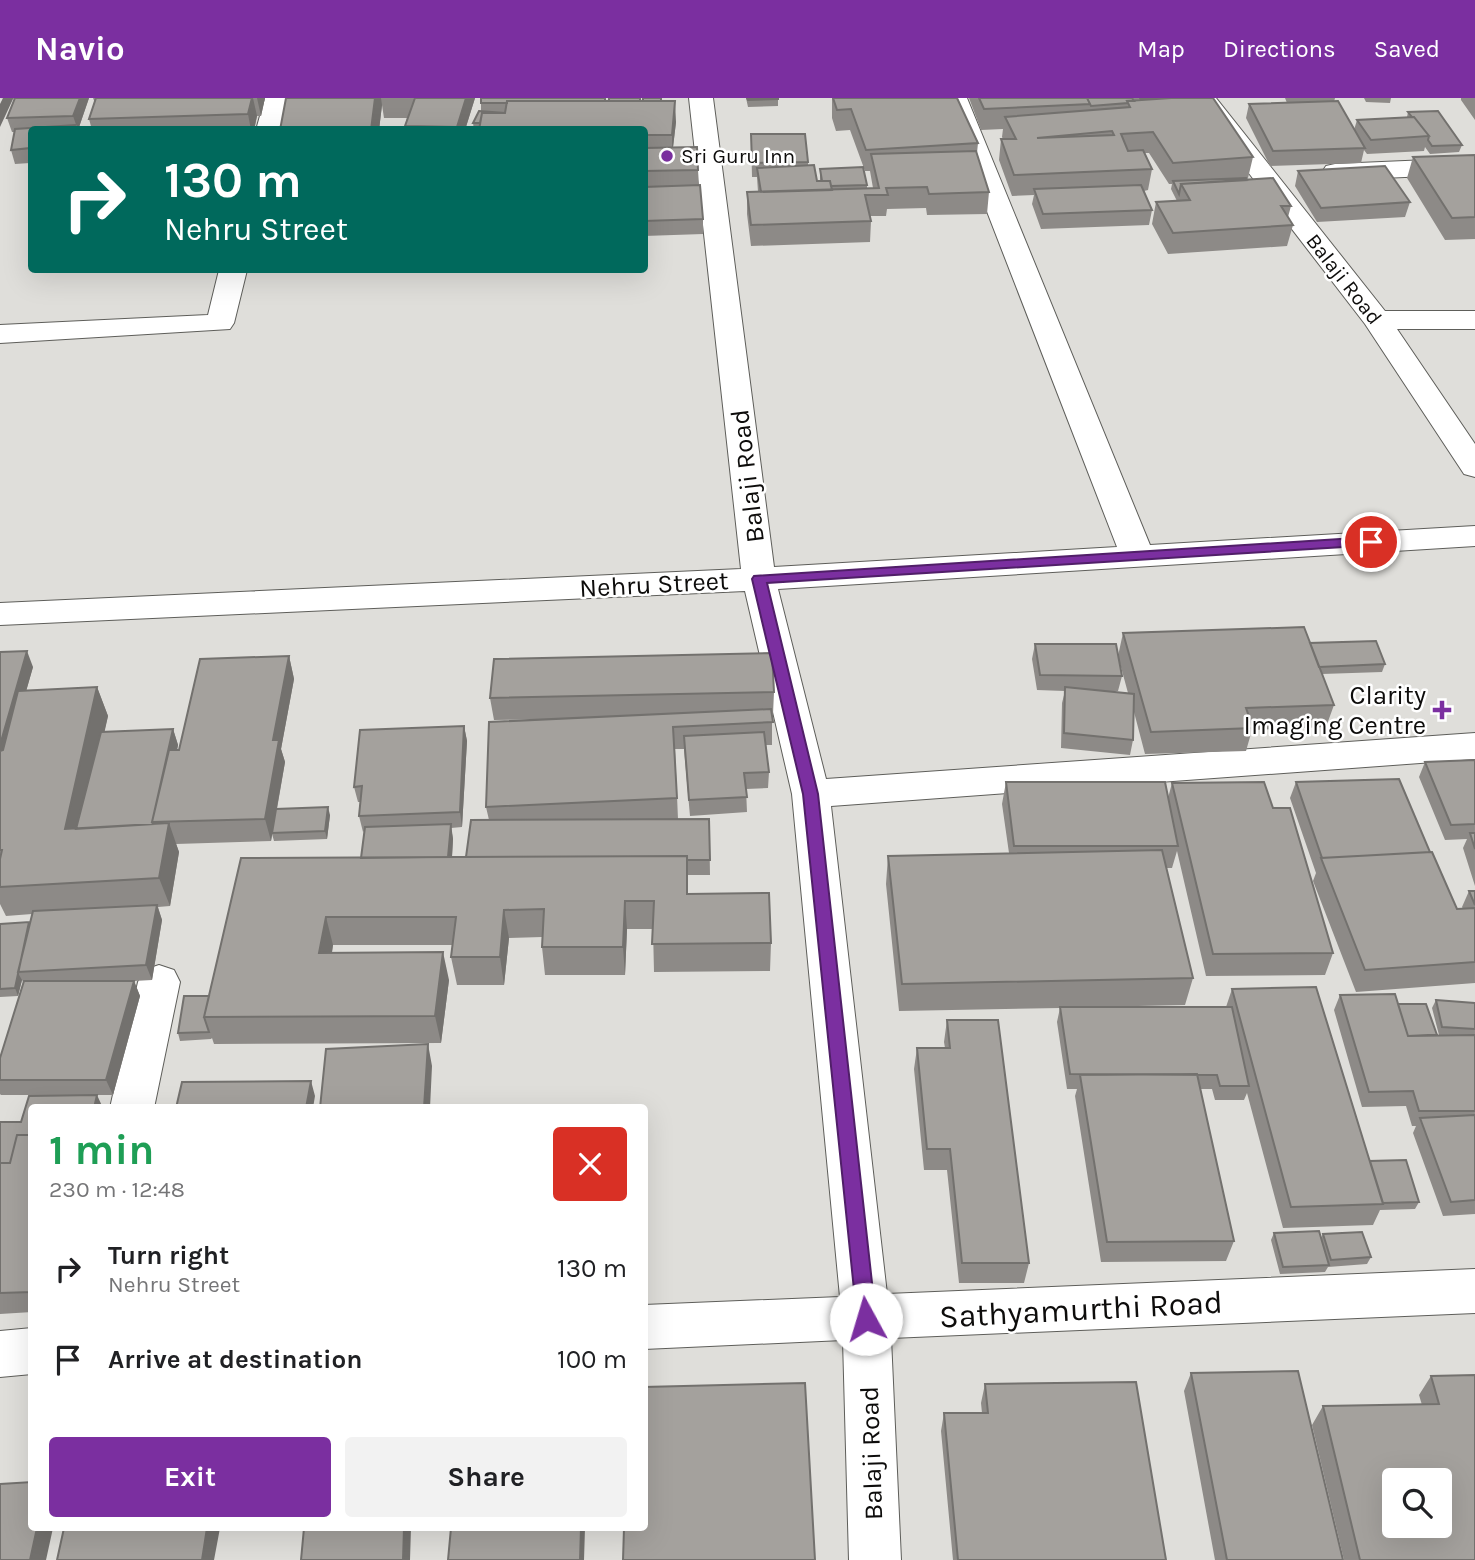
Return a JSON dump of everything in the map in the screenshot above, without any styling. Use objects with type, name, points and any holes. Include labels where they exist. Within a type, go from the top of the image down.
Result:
[{"type":"street","points":[[270,126],[277,98]]},
{"type":"street","name":"Balaji Road","points":[[701,98],[759,579],[811,794],[866,1319],[875,1560]]},
{"type":"street","points":[[955,98],[1137,555]]},
{"type":"street","name":"Balaji Road","points":[[1203,98],[1276,174],[1475,467]]},
{"type":"street","points":[[1316,173],[1475,166]]},
{"type":"street","points":[[0,334],[220,323],[232,273]]},
{"type":"street","points":[[1377,320],[1475,320]]},
{"type":"street","name":"Nehru Street","points":[[0,614],[759,579],[1475,536]]},
{"type":"street","points":[[811,794],[1475,746]]},
{"type":"street","points":[[133,1104],[159,982]]},
{"type":"street","name":"Sathyamurthi Road","points":[[648,1327],[1475,1291]]},
{"type":"street","points":[[0,1354],[28,1351]]},
{"type":"building","points":[[15,98],[80,98],[73,116],[7,118]]},
{"type":"building","points":[[96,98],[252,98],[248,114],[89,119]]},
{"type":"building","points":[[286,98],[375,98],[372,126],[281,126]]},
{"type":"building","points":[[415,98],[466,98],[457,126],[405,126]]},
{"type":"building","points":[[481,98],[605,98],[605,101],[481,103]]},
{"type":"building","points":[[609,98],[640,98],[640,101],[609,101]]},
{"type":"building","points":[[643,98],[661,98],[661,101],[643,101]]},
{"type":"building","points":[[747,98],[778,98],[778,99],[748,100]]},
{"type":"building","points":[[833,98],[957,98],[978,143],[866,150],[851,109],[837,110]]},
{"type":"building","points":[[979,98],[1087,98],[1090,104],[984,109]]},
{"type":"building","points":[[1087,98],[1132,98],[1134,101],[1091,106]]},
{"type":"building","points":[[1213,98],[1253,157],[1173,163],[1153,132],[1121,134],[1128,151],[1143,150],[1152,169],[1014,175],[1001,139],[1016,139],[1005,117],[1130,107],[1127,101]],"holes":[[[1112,131],[1114,135],[1037,138]]]},
{"type":"building","points":[[507,101],[675,101],[672,135],[648,135],[648,126],[480,126],[482,113],[505,113]]},
{"type":"building","points":[[1338,101],[1365,148],[1273,151],[1249,104]]},
{"type":"building","points":[[479,111],[505,113],[482,113],[480,123],[473,123]]},
{"type":"building","points":[[1438,111],[1462,145],[1432,146],[1428,140],[1429,136],[1408,112]]},
{"type":"building","points":[[1414,117],[1429,136],[1371,140],[1357,120]]},
{"type":"building","points":[[28,128],[28,148],[11,150],[15,129]]},
{"type":"building","points":[[751,134],[805,134],[808,162],[752,163]]},
{"type":"building","points":[[697,147],[698,170],[648,171],[648,148]]},
{"type":"building","points":[[976,151],[989,192],[929,194],[927,187],[886,188],[888,195],[865,195],[871,221],[751,225],[747,192],[879,188],[871,154]]},
{"type":"building","points":[[1475,155],[1475,217],[1452,218],[1413,157]]},
{"type":"building","points":[[814,165],[817,181],[830,181],[832,190],[761,192],[757,168]]},
{"type":"building","points":[[1385,166],[1410,202],[1321,208],[1298,171]]},
{"type":"building","points":[[863,167],[867,185],[831,186],[830,181],[822,181],[820,169]]},
{"type":"building","points":[[1273,178],[1291,206],[1281,206],[1293,225],[1173,233],[1156,202],[1190,200],[1181,184]]},
{"type":"building","points":[[1247,180],[1181,184],[1179,194],[1173,181]]},
{"type":"building","points":[[700,185],[703,219],[648,221],[648,187]]},
{"type":"building","points":[[1141,185],[1152,210],[1043,214],[1034,189]]},
{"type":"building","points":[[1304,627],[1334,705],[1246,708],[1253,728],[1151,732],[1123,633]]},
{"type":"building","points":[[1376,641],[1385,664],[1319,667],[1310,643]]},
{"type":"building","points":[[1035,644],[1116,644],[1122,676],[1040,675]]},
{"type":"building","points":[[27,651],[0,745],[0,652]]},
{"type":"building","points":[[772,653],[774,692],[490,698],[494,659]]},
{"type":"building","points":[[289,656],[273,740],[279,740],[265,819],[152,822],[169,750],[179,750],[200,659]]},
{"type":"building","points":[[97,687],[65,829],[169,823],[159,878],[0,887],[0,751],[3,750],[18,691]]},
{"type":"building","points":[[1065,687],[1134,694],[1133,740],[1064,733]]},
{"type":"building","points":[[771,709],[773,722],[673,727],[677,798],[486,807],[489,722]]},
{"type":"building","points":[[464,726],[460,812],[359,816],[362,786],[354,787],[360,730]]},
{"type":"building","points":[[173,729],[153,824],[76,829],[101,732]]},
{"type":"building","points":[[764,732],[769,772],[744,773],[747,797],[689,800],[684,736]]},
{"type":"building","points":[[1475,760],[1475,824],[1451,825],[1425,762]]},
{"type":"building","points":[[1399,779],[1430,852],[1322,858],[1296,782]]},
{"type":"building","points":[[1006,782],[1165,782],[1178,846],[1014,846]]},
{"type":"building","points":[[1264,782],[1273,808],[1290,808],[1333,953],[1213,954],[1172,783]]},
{"type":"building","points":[[328,807],[325,831],[272,833],[276,809]]},
{"type":"building","points":[[709,819],[710,860],[687,860],[687,856],[466,857],[471,820]]},
{"type":"building","points":[[451,824],[448,857],[361,858],[365,827]]},
{"type":"building","points":[[1470,833],[1475,833],[1475,849]]},
{"type":"building","points":[[1162,850],[1193,978],[902,984],[888,856]]},
{"type":"building","points":[[1432,852],[1457,909],[1475,908],[1475,962],[1365,970],[1321,858]]},
{"type":"building","points":[[687,856],[687,894],[769,893],[771,943],[652,944],[654,901],[625,901],[623,947],[542,947],[544,909],[504,910],[500,957],[451,957],[456,917],[326,917],[319,953],[443,952],[435,1016],[204,1017],[241,858]]},
{"type":"building","points":[[1469,891],[1475,891],[1475,905]]},
{"type":"building","points":[[157,905],[146,965],[18,972],[33,911]]},
{"type":"building","points":[[29,922],[15,988],[0,989],[0,924]]},
{"type":"building","points":[[24,981],[134,981],[106,1080],[0,1080],[0,1058]]},
{"type":"building","points":[[1316,987],[1383,1204],[1291,1207],[1232,989]]},
{"type":"building","points":[[1395,994],[1408,1036],[1475,1035],[1475,1111],[1419,1111],[1413,1091],[1369,1092],[1340,995]]},
{"type":"building","points":[[184,996],[209,996],[204,1017],[209,1032],[178,1033]]},
{"type":"building","points":[[1436,1000],[1475,1003],[1475,1029],[1442,1027]]},
{"type":"building","points":[[1398,1004],[1426,1004],[1437,1035],[1408,1036]]},
{"type":"building","points":[[1060,1007],[1232,1007],[1249,1086],[1220,1086],[1217,1075],[1070,1074]]},
{"type":"building","points":[[947,1020],[998,1020],[1029,1263],[962,1263],[950,1149],[927,1149],[917,1048],[950,1048]]},
{"type":"building","points":[[428,1044],[424,1104],[320,1104],[326,1049]]},
{"type":"building","points":[[1197,1074],[1234,1241],[1107,1242],[1080,1075]]},
{"type":"building","points":[[311,1081],[307,1104],[177,1104],[182,1082]]},
{"type":"building","points":[[97,1095],[95,1104],[28,1104],[28,1135],[17,1135],[10,1163],[0,1163],[0,1122],[21,1122],[29,1096]]},
{"type":"building","points":[[1475,1115],[1475,1200],[1451,1202],[1420,1118]]},
{"type":"building","points":[[17,1135],[28,1135],[28,1292],[0,1293],[0,1163],[10,1163]]},
{"type":"building","points":[[1406,1160],[1419,1202],[1383,1203],[1370,1161]]},
{"type":"building","points":[[1319,1231],[1329,1265],[1283,1267],[1274,1233]]},
{"type":"building","points":[[1362,1232],[1371,1257],[1331,1260],[1323,1234]]},
{"type":"building","points":[[1298,1371],[1343,1560],[1227,1560],[1191,1373]]},
{"type":"building","points":[[1475,1375],[1475,1560],[1360,1560],[1323,1406],[1439,1404],[1431,1376]]},
{"type":"building","points":[[1136,1382],[1166,1560],[958,1560],[944,1413],[988,1413],[985,1384]]},
{"type":"building","points":[[805,1383],[815,1560],[623,1560],[624,1531],[648,1531],[648,1387]]},
{"type":"building","points":[[28,1482],[28,1531],[36,1531],[30,1560],[0,1560],[0,1484]]},
{"type":"building","points":[[63,1531],[207,1531],[202,1560],[57,1560]]},
{"type":"building","points":[[304,1531],[404,1531],[403,1560],[301,1560]]},
{"type":"building","points":[[451,1531],[581,1531],[580,1560],[448,1560]]},
{"type":"place","name":"Sri Guru Inn","points":[[667,156]]},
{"type":"place","name":"Clarity Imaging Centre","points":[[1442,710]]},
{"type":"route","points":[[866,1319],[811,794],[759,579],[1371,542]]}]
